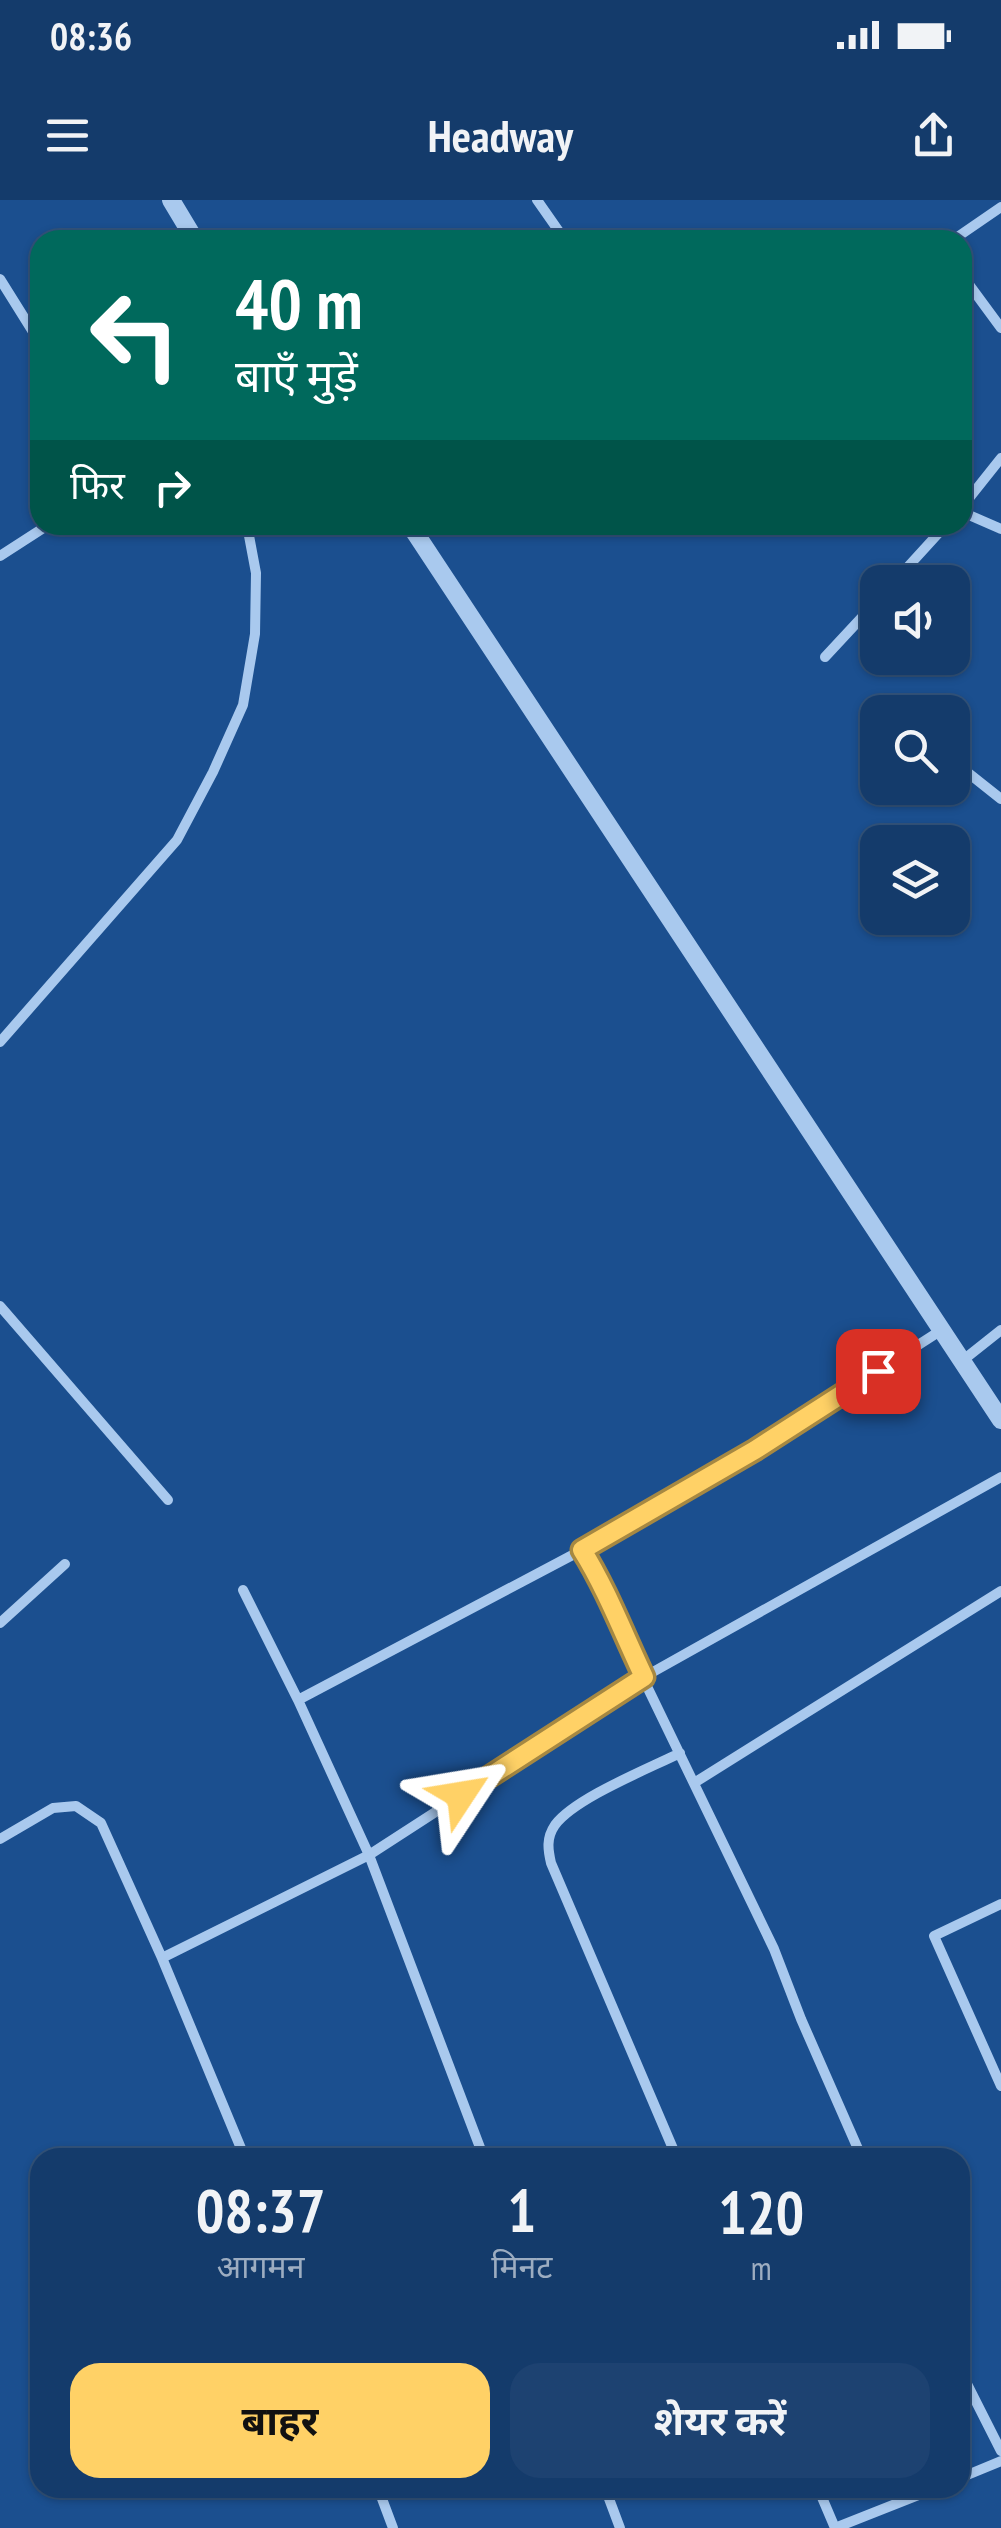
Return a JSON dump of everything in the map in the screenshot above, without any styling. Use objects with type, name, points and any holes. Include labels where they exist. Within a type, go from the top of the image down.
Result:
[{"type":"street","points":[[171,200],[189,230]]},
{"type":"street","points":[[538,200],[558,230]]},
{"type":"street","points":[[967,230],[1001,207]]},
{"type":"street","points":[[0,278],[30,327]]},
{"type":"street","points":[[972,289],[1001,328]]},
{"type":"street","points":[[972,496],[1001,458]]},
{"type":"street","points":[[972,514],[1001,529]]},
{"type":"street","points":[[0,556],[33,535]]},
{"type":"street","points":[[0,1042],[177,840],[213,772],[242,705],[255,634],[256,573],[249,535]]},
{"type":"street","points":[[417,535],[1001,1420]]},
{"type":"street","points":[[910,565],[937,535]]},
{"type":"street","points":[[825,657],[860,619]]},
{"type":"street","points":[[970,774],[1001,799]]},
{"type":"street","points":[[0,1306],[168,1500]]},
{"type":"street","points":[[962,1361],[1001,1330]]},
{"type":"street","points":[[298,1700],[582,1550],[755,1450],[940,1331]]},
{"type":"street","points":[[162,1958],[370,1854],[644,1677],[1001,1476]]},
{"type":"street","points":[[582,1550],[600,1578],[612,1612],[774,1949],[858,2148]]},
{"type":"street","points":[[0,1623],[65,1564]]},
{"type":"street","points":[[243,1590],[370,1854],[480,2148]]},
{"type":"street","points":[[694,1783],[1001,1590]]},
{"type":"street","points":[[673,2148],[546,1846],[553,1827],[573,1808],[680,1753]]},
{"type":"street","points":[[0,1839],[53,1808],[76,1806],[101,1824],[162,1958],[240,2148]]},
{"type":"street","points":[[1001,1904],[934,1936],[1001,2086]]},
{"type":"street","points":[[970,2390],[1001,2451]]},
{"type":"street","points":[[970,2474],[1001,2461]]},
{"type":"street","points":[[382,2498],[393,2528]]},
{"type":"street","points":[[610,2498],[620,2528]]},
{"type":"street","points":[[822,2498],[835,2528],[911,2498]]},
{"type":"route","points":[[461,1795],[644,1677],[600,1578],[582,1550],[755,1450],[878,1371]]}]
